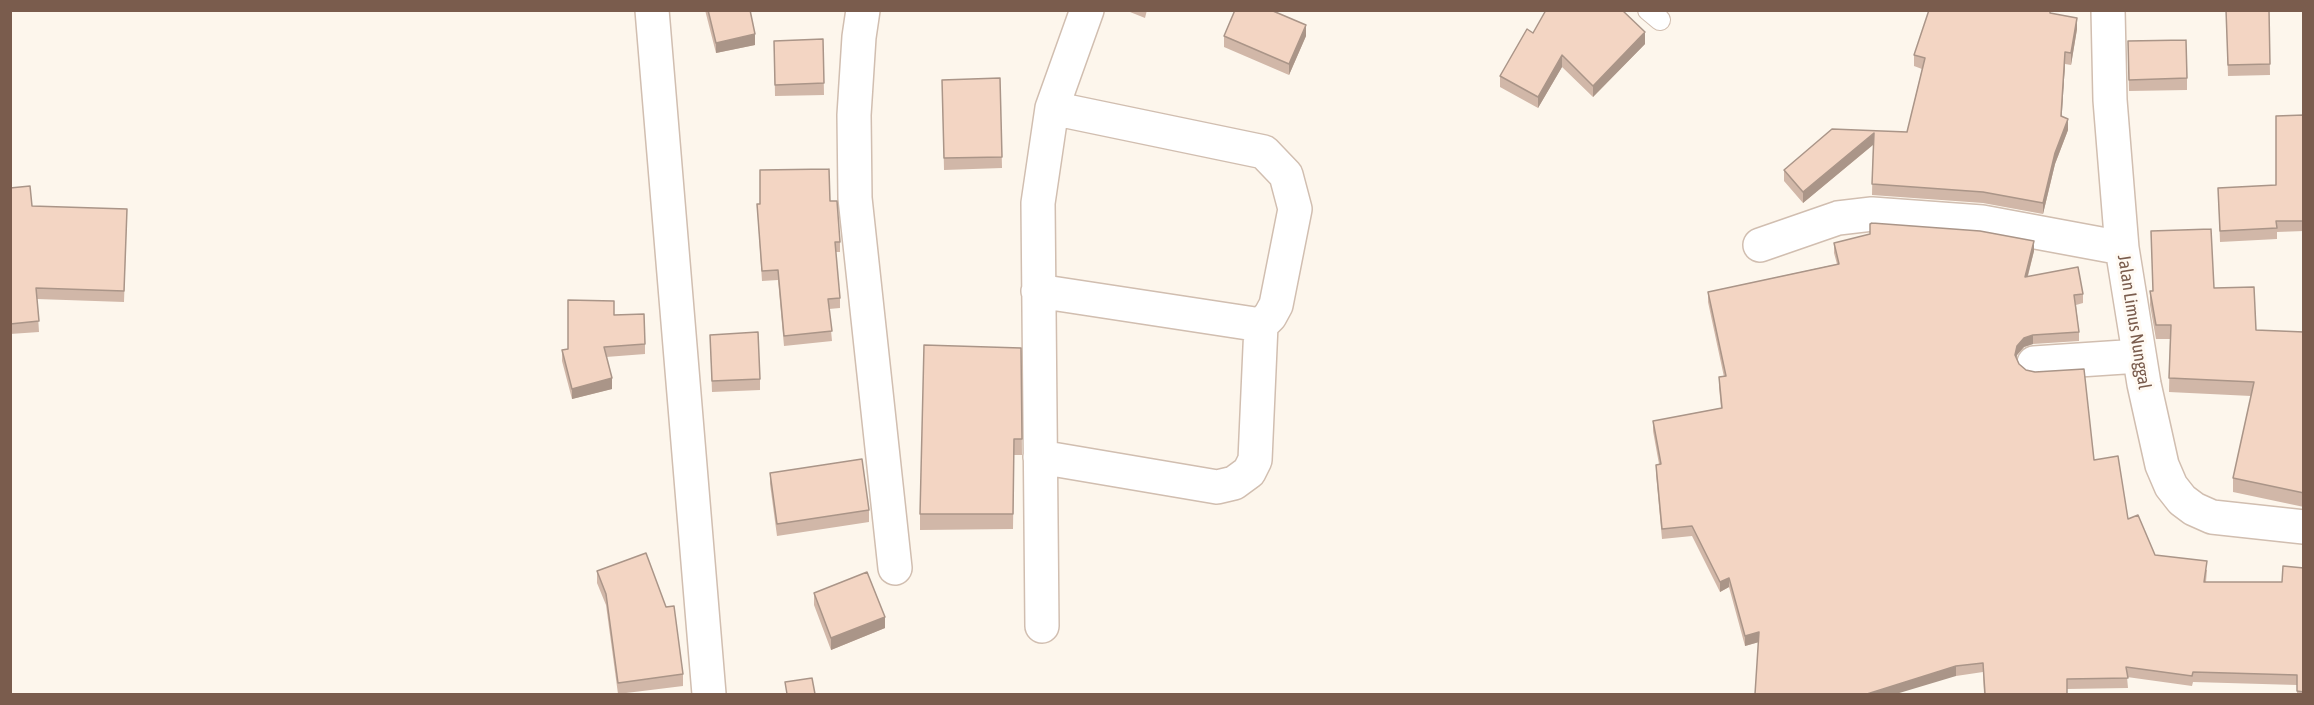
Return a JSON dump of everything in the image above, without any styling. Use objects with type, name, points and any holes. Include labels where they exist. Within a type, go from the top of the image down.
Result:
[{"type":"street","points":[[652,10],[709,694]]},
{"type":"street","points":[[863,10],[854,115],[855,198],[895,568]]},
{"type":"street","points":[[1042,626],[1038,203],[1052,108],[1087,10]]},
{"type":"street","name":"Jalan Limus Nunggal","points":[[2108,10],[2110,100],[2122,248],[2139,356],[2162,465],[2171,486],[2182,500],[2194,509],[2212,517],[2304,527]]},
{"type":"street","points":[[1040,458],[1217,487],[1234,483],[1249,472],[1255,460],[1261,325],[1276,305],[1295,209],[1286,174],[1264,152],[1052,108]]},
{"type":"street","points":[[1760,245],[1838,218],[1872,214],[1982,222],[2122,248]]},
{"type":"street","points":[[1038,291],[1261,325]]},
{"type":"street","points":[[2034,363],[2139,356]]},
{"type":"building","points":[[708,10],[750,10],[755,34],[716,43]]},
{"type":"building","points":[[1235,10],[1273,10],[1306,25],[1289,64],[1224,36]]},
{"type":"building","points":[[1546,10],[1622,10],[1645,32],[1593,86],[1562,55],[1538,97],[1500,76],[1527,29],[1533,33]]},
{"type":"building","points":[[1929,10],[2050,10],[2050,13],[2077,18],[2071,53],[2065,52],[2061,116],[2068,119],[2055,153],[2043,203],[1983,192],[1872,184],[1874,133],[1803,192],[1784,170],[1832,129],[1907,132],[1925,58],[1914,55]]},
{"type":"building","points":[[2226,10],[2269,10],[2270,64],[2228,65]]},
{"type":"building","points":[[823,39],[824,83],[775,85],[774,41]]},
{"type":"building","points":[[2186,40],[2187,78],[2129,80],[2128,41]]},
{"type":"building","points":[[1000,78],[1002,157],[944,158],[942,80]]},
{"type":"building","points":[[2304,115],[2304,221],[2276,221],[2277,228],[2220,231],[2218,188],[2276,185],[2276,116]]},
{"type":"building","points":[[829,169],[830,201],[837,201],[840,242],[835,242],[840,298],[828,299],[832,331],[784,336],[778,270],[762,271],[757,204],[760,204],[760,170]]},
{"type":"building","points":[[30,186],[32,206],[127,209],[124,291],[36,288],[39,321],[10,324],[10,188]]},
{"type":"building","points":[[1872,223],[1980,231],[2034,241],[2025,277],[2078,267],[2083,294],[2074,295],[2079,332],[2033,335],[2024,338],[2017,346],[2015,355],[2019,364],[2026,370],[2035,372],[2084,369],[2094,460],[2118,456],[2128,519],[2138,515],[2155,555],[2207,561],[2204,582],[2282,582],[2283,566],[2304,568],[2304,692],[2297,691],[2297,675],[2193,672],[2192,676],[2126,667],[2128,678],[2067,679],[2067,694],[1985,694],[1983,663],[1956,666],[1867,694],[1755,694],[1759,632],[1745,636],[1729,578],[1720,582],[1692,526],[1662,529],[1656,465],[1661,464],[1653,421],[1722,408],[1719,377],[1726,376],[1708,292],[1839,264],[1834,243],[1870,234]]},
{"type":"building","points":[[2211,229],[2214,288],[2254,287],[2256,330],[2304,332],[2304,493],[2233,478],[2254,382],[2169,378],[2171,325],[2156,325],[2150,291],[2153,291],[2151,231]]},
{"type":"building","points":[[568,300],[614,301],[614,315],[644,314],[645,344],[604,347],[612,378],[572,389],[562,350],[568,349]]},
{"type":"building","points":[[758,332],[760,379],[712,381],[710,335]]},
{"type":"building","points":[[924,345],[1021,348],[1022,439],[1014,439],[1013,514],[920,514]]},
{"type":"building","points":[[862,459],[869,510],[777,524],[770,473]]},
{"type":"building","points":[[646,553],[666,607],[674,606],[683,674],[618,683],[606,594],[597,571]]},
{"type":"building","points":[[867,572],[885,617],[831,638],[814,593]]},
{"type":"building","points":[[812,678],[815,694],[787,694],[785,682]]}]
